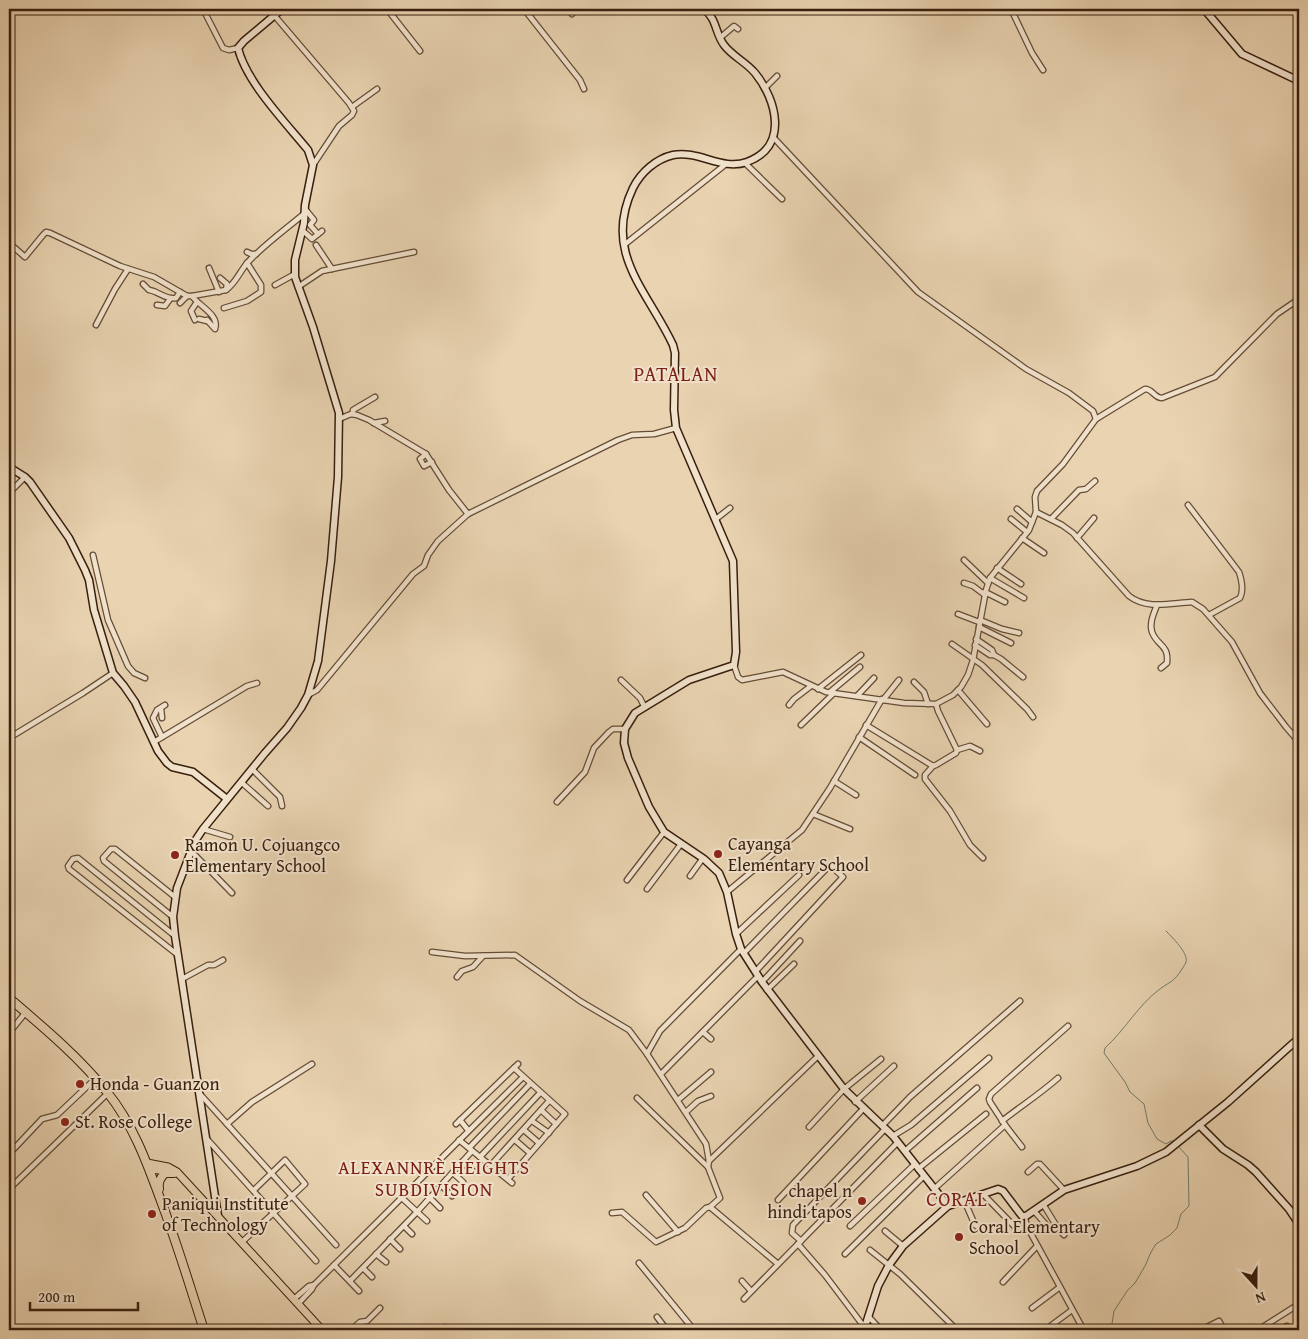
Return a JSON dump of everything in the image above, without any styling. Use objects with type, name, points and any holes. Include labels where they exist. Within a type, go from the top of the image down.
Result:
[{"type":"highway","points":[[9,998],[61,1044],[108,1093],[132,1132],[148,1166],[161,1201],[204,1330]]},
{"type":"highway","points":[[161,1201],[160,1179],[165,1173],[176,1173]]},
{"type":"main road","points":[[148,1166],[168,1167],[176,1173],[298,1299],[322,1330]]},
{"type":"street","points":[[203,9],[223,48],[229,50],[238,48],[282,9]]},
{"type":"street","points":[[387,9],[420,51]]},
{"type":"street","points":[[524,9],[580,80],[584,89]]},
{"type":"street","points":[[568,9],[572,14]]},
{"type":"street","points":[[704,9],[712,16],[724,44],[753,70],[765,88],[775,118],[773,137],[761,155],[745,163],[726,164],[702,157],[681,154],[664,158],[646,170],[638,178],[625,208],[624,245],[636,282],[673,345],[675,353],[674,417],[676,428],[734,565],[736,637],[734,665],[738,677],[742,680],[780,672],[786,673],[818,689],[904,703],[936,704],[958,690],[966,681],[973,660],[989,580],[1027,532],[1036,512],[1035,497],[1037,491],[1062,464],[1096,419],[1145,390],[1150,390],[1158,398],[1162,398],[1211,379],[1281,310],[1299,299]]},
{"type":"street","points":[[1012,9],[1032,53],[1043,70]]},
{"type":"street","points":[[1204,9],[1242,54],[1299,81]]},
{"type":"street","points":[[218,1216],[175,936],[173,917],[175,897],[178,883],[191,851],[203,830],[287,728],[308,695],[318,660],[328,588],[338,477],[339,419],[334,394],[295,274],[297,246],[302,230],[313,165],[339,126],[354,113],[352,107],[274,15]]},
{"type":"street","points":[[721,37],[734,26],[738,28]]},
{"type":"street","points":[[238,48],[253,82],[308,150],[313,165]]},
{"type":"street","points":[[765,88],[777,76]]},
{"type":"street","points":[[352,107],[376,89]]},
{"type":"street","points":[[773,137],[918,292],[1026,369],[1069,393],[1093,411],[1096,419]]},
{"type":"street","points":[[745,163],[782,199]]},
{"type":"street","points":[[624,245],[726,164]]},
{"type":"street","points":[[302,230],[311,239],[320,232],[310,226],[314,220],[305,211]]},
{"type":"street","points":[[180,303],[189,296],[226,290],[247,263],[305,211]]},
{"type":"street","points":[[9,243],[24,257],[46,232],[50,233],[128,269],[154,278],[189,296],[197,302],[211,314],[216,320],[215,329],[206,321],[197,320],[191,311],[197,302]]},
{"type":"street","points":[[322,243],[317,246],[332,268]]},
{"type":"street","points":[[247,252],[257,254]]},
{"type":"street","points":[[298,287],[322,270],[414,252]]},
{"type":"street","points":[[224,308],[247,301],[261,292],[261,285],[247,263]]},
{"type":"street","points":[[209,268],[219,292]]},
{"type":"street","points":[[96,325],[128,269]]},
{"type":"street","points":[[275,285],[295,274]]},
{"type":"street","points":[[220,278],[227,284],[226,290]]},
{"type":"street","points":[[169,286],[174,281]]},
{"type":"street","points":[[143,284],[149,290],[153,290],[170,299],[176,298],[180,292]]},
{"type":"street","points":[[157,305],[165,306],[170,299]]},
{"type":"street","points":[[206,321],[211,314]]},
{"type":"street","points":[[353,414],[353,410],[375,397]]},
{"type":"street","points":[[339,419],[353,414],[374,423],[426,454],[449,490],[468,514]]},
{"type":"street","points":[[374,423],[385,421]]},
{"type":"street","points":[[308,695],[317,690],[413,574],[424,566],[430,551],[438,541],[468,514],[618,440],[632,435],[654,434],[676,428]]},
{"type":"street","points":[[426,454],[420,459],[422,464],[424,466],[432,462]]},
{"type":"street","points":[[9,476],[11,469],[25,477],[69,538],[89,580],[94,610],[113,673],[135,702],[154,742],[167,763],[172,768],[193,772],[227,799]]},
{"type":"street","points":[[9,493],[25,477]]},
{"type":"street","points":[[1051,519],[1079,490],[1086,489],[1095,481]]},
{"type":"street","points":[[1188,505],[1239,572],[1242,580],[1243,586],[1240,598],[1209,615]]},
{"type":"street","points":[[716,519],[730,508]]},
{"type":"street","points":[[1017,509],[1032,522]]},
{"type":"street","points":[[1036,512],[1062,525],[1077,538],[1135,601],[1157,605],[1192,602],[1203,609],[1232,642],[1260,693],[1299,742]]},
{"type":"street","points":[[1077,538],[1094,518]]},
{"type":"street","points":[[1011,519],[1027,532]]},
{"type":"street","points":[[1022,538],[1044,553]]},
{"type":"street","points":[[94,555],[107,620],[128,666],[134,673],[145,678]]},
{"type":"street","points":[[964,560],[989,580],[1024,598]]},
{"type":"street","points":[[997,568],[1021,584]]},
{"type":"street","points":[[964,583],[1004,602]]},
{"type":"street","points":[[1157,605],[1151,629],[1166,651],[1166,663],[1161,668]]},
{"type":"street","points":[[958,614],[979,623],[1011,643]]},
{"type":"street","points":[[99,624],[107,620]]},
{"type":"street","points":[[979,623],[1019,633]]},
{"type":"street","points":[[976,642],[992,650],[994,654],[1023,676]]},
{"type":"street","points":[[952,644],[982,665],[1027,708],[1033,717]]},
{"type":"street","points":[[818,689],[861,655]]},
{"type":"street","points":[[734,665],[689,680],[644,706],[631,718],[625,729],[624,743],[628,758],[649,807],[664,832],[703,858],[719,873],[727,892],[736,934],[743,951],[767,990],[817,1057],[855,1102],[898,1142],[948,1206]]},
{"type":"street","points":[[801,725],[832,692],[860,667]]},
{"type":"street","points":[[9,738],[113,673]]},
{"type":"street","points":[[857,696],[874,678]]},
{"type":"street","points":[[620,680],[640,698],[644,706]]},
{"type":"street","points":[[727,892],[800,832],[834,781],[882,700],[899,680]]},
{"type":"street","points":[[914,682],[924,692],[928,704]]},
{"type":"street","points":[[154,742],[246,686],[257,683]]},
{"type":"street","points":[[789,705],[811,686]]},
{"type":"street","points":[[958,690],[986,724]]},
{"type":"street","points":[[936,704],[957,750]]},
{"type":"street","points":[[162,718],[163,707],[157,710],[153,718],[162,737]]},
{"type":"street","points":[[866,725],[933,766]]},
{"type":"street","points":[[557,802],[585,772],[594,748],[613,729],[625,729]]},
{"type":"street","points":[[859,737],[915,776]]},
{"type":"street","points":[[980,751],[970,746],[957,750],[956,753],[933,766],[925,775],[925,780],[950,812],[970,845],[983,858]]},
{"type":"street","points":[[252,769],[280,797],[282,806]]},
{"type":"street","points":[[834,781],[856,795]]},
{"type":"street","points":[[241,782],[268,806]]},
{"type":"street","points":[[813,814],[850,829]]},
{"type":"street","points":[[203,830],[230,837]]},
{"type":"street","points":[[626,880],[664,832]]},
{"type":"street","points":[[647,889],[682,844]]},
{"type":"street","points":[[173,917],[104,861],[103,858],[111,850],[115,849],[175,897]]},
{"type":"street","points":[[191,851],[232,892]]},
{"type":"street","points":[[175,936],[78,858],[73,859],[68,866],[69,869],[178,955]]},
{"type":"street","points":[[690,876],[703,858]]},
{"type":"street","points":[[646,1054],[660,1030],[829,866],[843,877],[758,976],[661,1074]]},
{"type":"street","points":[[736,934],[799,874]]},
{"type":"street","points":[[758,976],[800,941]]},
{"type":"street","points":[[432,952],[465,956],[510,954],[518,956],[580,1001],[629,1030],[661,1074],[667,1086],[708,1146],[708,1167]]},
{"type":"street","points":[[456,977],[462,971],[473,967],[483,956]]},
{"type":"street","points":[[182,979],[208,965],[214,965],[223,960]]},
{"type":"street","points":[[767,990],[794,964]]},
{"type":"street","points":[[865,1329],[792,1232],[793,1225],[910,1097],[1020,1001]]},
{"type":"street","points":[[9,1032],[26,1012]]},
{"type":"street","points":[[1022,1147],[1003,1123],[990,1102],[991,1094],[1068,1026]]},
{"type":"street","points":[[703,1032],[711,1039]]},
{"type":"street","points":[[983,1194],[1015,1227],[1024,1218],[1064,1190],[1137,1166],[1155,1158],[1174,1147],[1228,1102],[1299,1038]]},
{"type":"street","points":[[709,1161],[817,1057]]},
{"type":"street","points":[[892,1136],[910,1125],[989,1058]]},
{"type":"street","points":[[809,1127],[844,1089],[881,1059]]},
{"type":"street","points":[[227,1124],[252,1102],[312,1064]]},
{"type":"street","points":[[459,1140],[510,1181],[530,1153],[565,1114],[530,1084],[516,1066],[458,1122],[468,1130]]},
{"type":"street","points":[[855,1102],[894,1066]]},
{"type":"street","points":[[678,1100],[711,1072]]},
{"type":"street","points":[[298,1299],[309,1286],[314,1284],[334,1265],[523,1077]]},
{"type":"street","points":[[934,1189],[1021,1106],[1039,1095],[1058,1078]]},
{"type":"street","points":[[9,1154],[42,1119],[57,1115],[95,1079]]},
{"type":"street","points":[[350,1281],[442,1186],[471,1149],[530,1084]]},
{"type":"street","points":[[904,1151],[977,1088]]},
{"type":"street","points":[[9,1189],[108,1093]]},
{"type":"street","points":[[480,1156],[540,1093]]},
{"type":"street","points":[[200,1094],[336,1245]]},
{"type":"street","points":[[686,1112],[698,1101],[711,1096]]},
{"type":"street","points":[[612,1213],[622,1212],[656,1242],[689,1225],[706,1208],[710,1208],[720,1198],[708,1167],[637,1098]]},
{"type":"street","points":[[491,1166],[549,1101]]},
{"type":"street","points":[[778,1200],[863,1109]]},
{"type":"street","points":[[541,1110],[556,1124]]},
{"type":"street","points":[[850,1226],[916,1166],[986,1114]]},
{"type":"street","points":[[532,1121],[549,1133]]},
{"type":"street","points":[[1199,1125],[1220,1146],[1253,1169],[1289,1209],[1299,1224]]},
{"type":"street","points":[[524,1130],[539,1143]]},
{"type":"street","points":[[206,1138],[316,1261]]},
{"type":"street","points":[[515,1140],[530,1153]]},
{"type":"street","points":[[744,1299],[898,1142]]},
{"type":"street","points":[[242,1242],[305,1184],[286,1161],[254,1190]]},
{"type":"street","points":[[462,1162],[474,1172]]},
{"type":"street","points":[[1028,1172],[1037,1164],[1040,1164],[1064,1190]]},
{"type":"street","points":[[453,1173],[463,1182]]},
{"type":"street","points":[[845,1254],[924,1176]]},
{"type":"street","points":[[442,1186],[452,1196]]},
{"type":"street","points":[[865,1329],[878,1286],[888,1265],[903,1246],[948,1206],[994,1190],[1003,1191],[1024,1218],[1037,1246],[1083,1328],[1082,1330]]},
{"type":"street","points":[[646,1195],[678,1232]]},
{"type":"street","points":[[402,1198],[426,1220]]},
{"type":"street","points":[[430,1198],[440,1208]]},
{"type":"street","points":[[964,1200],[976,1225],[983,1230]]},
{"type":"street","points":[[1043,1204],[1059,1230],[1064,1234]]},
{"type":"street","points":[[710,1208],[778,1264]]},
{"type":"street","points":[[1034,1211],[1049,1228],[1059,1230]]},
{"type":"street","points":[[404,1226],[412,1234]]},
{"type":"street","points":[[885,1231],[903,1246]]},
{"type":"street","points":[[390,1239],[400,1249]]},
{"type":"street","points":[[1003,1282],[1037,1246]]},
{"type":"street","points":[[870,1250],[957,1330]]},
{"type":"street","points":[[376,1254],[386,1262]]},
{"type":"street","points":[[639,1263],[694,1330]]},
{"type":"street","points":[[334,1265],[359,1291]]},
{"type":"street","points":[[363,1268],[372,1277]]},
{"type":"street","points":[[742,1281],[751,1291]]},
{"type":"street","points":[[1032,1308],[1060,1287]]},
{"type":"street","points":[[1258,1330],[1299,1304]]},
{"type":"street","points":[[350,1330],[360,1322],[367,1321],[380,1308]]},
{"type":"street","points":[[1045,1330],[1072,1310]]},
{"type":"street","points":[[868,1316],[881,1330]]},
{"type":"street","points":[[657,1317],[667,1330]]},
{"type":"street","points":[[1201,1330],[1219,1321],[1224,1330]]},
{"type":"street","points":[[1279,1330],[1287,1326],[1291,1330]]},
{"type":"street","points":[[441,1330],[445,1327],[450,1330]]},
{"type":"waterway","points":[[1166,931],[1183,950],[1186,959],[1185,964],[1174,979],[1145,1002],[1105,1048],[1104,1053],[1130,1092],[1144,1104],[1148,1123],[1157,1139],[1166,1144],[1174,1141]]},
{"type":"waterway","points":[[1111,1330],[1114,1311],[1127,1291],[1135,1283],[1156,1244],[1177,1228],[1181,1214],[1189,1206],[1188,1157],[1178,1146]]},
{"type":"place","name":"Cayanga Elementary School","points":[[718,854]]},
{"type":"place","name":"Ramon U. Cojuangco Elementary School","points":[[175,855]]},
{"type":"place","name":"Honda - Guanzon","points":[[80,1084]]},
{"type":"place","name":"St. Rose College","points":[[65,1122]]},
{"type":"place","name":"chapel n hindi tapos","points":[[862,1201]]},
{"type":"place","name":"Paniqui Institute of Technology","points":[[152,1214]]},
{"type":"place","name":"Coral Elementary School","points":[[959,1237]]},
{"type":"district","name":"PATALAN","points":[[676,374]]},
{"type":"district","name":"ALEXANNRÈ HEIGHTS SUBDIVISION","points":[[434,1178]]},
{"type":"district","name":"CORAL","points":[[957,1199]]}]
